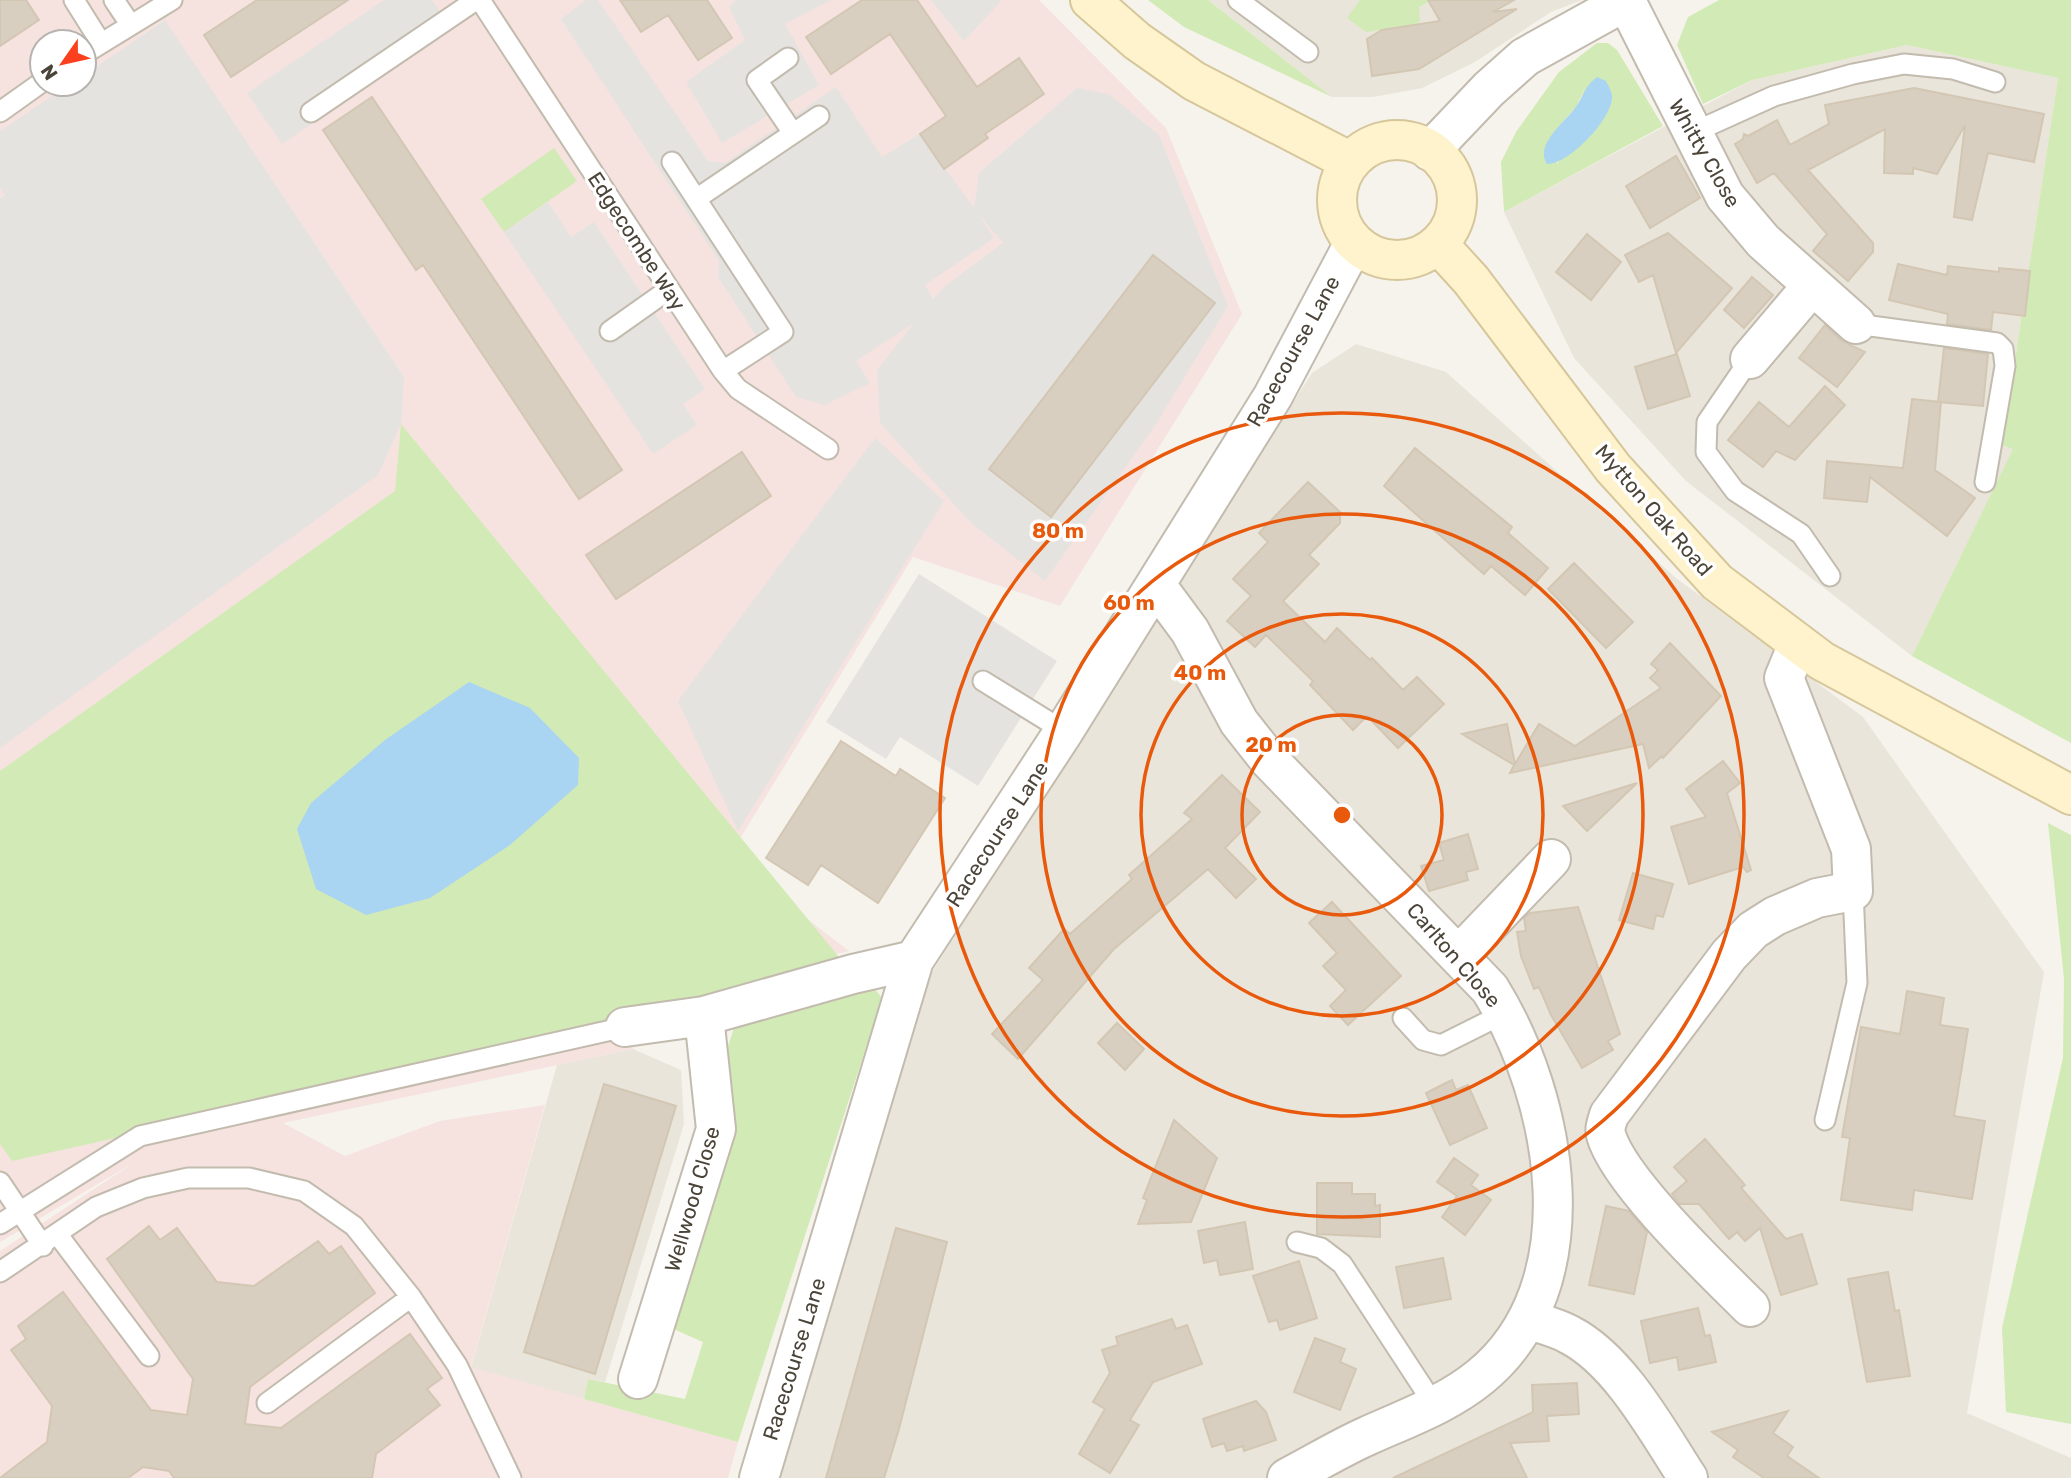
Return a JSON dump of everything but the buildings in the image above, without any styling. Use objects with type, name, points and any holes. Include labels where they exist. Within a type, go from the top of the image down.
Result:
[{"type":"main road","points":[[1090,0],[1137,41],[1194,81],[1349,161]]},
{"type":"main road","points":[[1384,141],[1405,141],[1430,151],[1443,161],[1454,181],[1458,203],[1453,226],[1439,244],[1424,255],[1396,261],[1369,254],[1354,243],[1342,225],[1334,201],[1338,181],[1349,161],[1384,141]]},
{"type":"main road","name":"Mytton Oak Road","points":[[1439,244],[1471,280],[1613,467],[1695,561],[1822,662],[2071,795]]},
{"type":"street","name":"Whitty Close","points":[[1627,1],[1725,196],[1763,241],[1811,287],[1856,324]]},
{"type":"street","points":[[1430,151],[1489,89],[1525,57],[1627,1]]},
{"type":"street","name":"Racecourse Lane","points":[[759,1478],[914,960],[1064,732],[1224,470],[1273,396],[1354,243]]},
{"type":"street","points":[[1750,359],[1811,287]]},
{"type":"street","name":"Carlton Close","points":[[1156,585],[1190,631],[1239,722],[1269,760],[1490,989],[1505,1013],[1543,1111],[1553,1192],[1551,1232],[1544,1275],[1529,1320],[1510,1348],[1482,1376],[1435,1406],[1364,1437],[1287,1478]]},
{"type":"street","points":[[1750,1307],[1639,1189],[1612,1153],[1604,1132],[1609,1115],[1728,955],[1753,930],[1775,916],[1817,898],[1853,891],[1851,849],[1784,678],[1798,644]]},
{"type":"street","points":[[1459,955],[1551,859]]},
{"type":"street","points":[[625,1027],[704,1016],[853,974],[914,960]]},
{"type":"street","name":"Wellwood Close","points":[[638,1379],[716,1129],[704,1016]]},
{"type":"street","points":[[1529,1320],[1571,1335],[1601,1358],[1637,1401],[1688,1478]]},
{"type":"lane","points":[[74,0],[101,43]]},
{"type":"lane","points":[[114,0],[130,24]]},
{"type":"lane","points":[[98,45],[172,0]]},
{"type":"lane","points":[[311,112],[478,0]]},
{"type":"lane","name":"Edgecombe Way","points":[[478,0],[723,371],[738,389],[828,449]]},
{"type":"lane","points":[[1238,0],[1308,52]]},
{"type":"lane","points":[[788,58],[757,80],[793,133]]},
{"type":"lane","points":[[1692,133],[1774,96],[1853,74],[1904,64],[1953,69],[1995,82]]},
{"type":"lane","points":[[0,112],[28,92]]},
{"type":"lane","points":[[696,199],[819,116]]},
{"type":"lane","points":[[672,162],[783,332],[723,371]]},
{"type":"lane","points":[[610,331],[668,290]]},
{"type":"lane","points":[[1856,324],[1997,343],[2003,349],[2005,366],[1985,482]]},
{"type":"lane","points":[[1750,359],[1707,422],[1706,452],[1735,491],[1801,534],[1830,576]]},
{"type":"lane","points":[[983,681],[1064,732]]},
{"type":"lane","points":[[1825,1121],[1857,983],[1853,891]]},
{"type":"lane","points":[[1403,1018],[1423,1040],[1441,1045],[1505,1013]]},
{"type":"lane","points":[[0,1224],[140,1136],[625,1027]]},
{"type":"lane","points":[[0,1272],[96,1207],[143,1188],[188,1178],[249,1178],[304,1191],[355,1226],[411,1297],[457,1365],[511,1478]]},
{"type":"lane","points":[[0,1182],[20,1211],[50,1240],[149,1356]]},
{"type":"lane","points":[[1297,1242],[1321,1248],[1342,1264],[1435,1406]]},
{"type":"lane","points":[[267,1403],[411,1297]]},
{"type":"shaded area","points":[[0,0],[1039,0],[1166,128],[1242,314],[1060,606],[913,557],[728,858],[849,951],[630,1000],[633,1049],[283,1123],[345,1156],[440,1121],[545,1105],[471,1367],[738,1442],[728,1478],[0,1478],[0,1251],[135,1162],[0,1242]]},
{"type":"shaded area","points":[[384,0],[432,0],[452,29],[282,144],[247,93]]},
{"type":"shaded area","points":[[586,0],[598,0],[708,161],[725,163],[836,87],[882,157],[920,134],[974,208],[979,173],[1077,88],[1109,94],[1159,135],[1228,306],[1156,424],[1045,581],[971,523],[880,423],[877,370],[914,323],[856,361],[870,383],[825,405],[796,397],[718,277],[719,261],[561,19]],"holes":[[[979,215],[1003,243],[945,286],[933,299],[925,285],[994,238]]]},
{"type":"shaded area","points":[[736,0],[831,0],[785,24],[819,85],[722,143],[686,82],[745,40],[729,7]]},
{"type":"shaded area","points":[[931,0],[1002,0],[964,41]]},
{"type":"shaded area","points":[[1208,0],[1582,0],[1551,12],[1475,62],[1422,88],[1373,97],[1332,97]]},
{"type":"shaded area","points":[[165,20],[404,377],[401,424],[378,475],[0,748],[0,199],[5,195],[0,188],[0,131],[49,98],[98,98],[98,65]]},
{"type":"shaded area","points":[[1907,45],[2058,78],[2002,445],[2014,448],[1912,656],[1686,481],[1574,358],[1504,212],[1752,80]]},
{"type":"shaded area","points":[[548,202],[571,237],[594,222],[705,389],[683,404],[697,425],[653,454],[504,232]]},
{"type":"shaded area","points":[[1356,344],[1446,372],[1676,578],[1863,717],[2044,972],[1967,1413],[2071,1458],[2071,1478],[774,1478],[924,985],[1312,373]]},
{"type":"shaded area","points":[[875,438],[944,501],[738,831],[678,701]]},
{"type":"shaded area","points":[[919,574],[1057,661],[978,786],[900,737],[886,759],[826,722]]},
{"type":"shaded area","points":[[633,1049],[681,1070],[684,1124],[605,1382],[588,1379],[584,1399],[471,1368],[557,1065]]},
{"type":"green space","points":[[1148,0],[1208,0],[1332,97],[1184,27]]},
{"type":"green space","points":[[1360,0],[1432,0],[1419,7],[1420,21],[1415,25],[1366,32],[1347,18]]},
{"type":"green space","points":[[1719,0],[2071,0],[2071,743],[1912,656],[2013,449],[2002,445],[2058,78],[1907,45],[1752,80],[1703,104],[1677,45],[1688,17]]},
{"type":"green space","points":[[1597,43],[1608,43],[1617,50],[1663,126],[1504,212],[1501,162],[1516,132],[1559,72]],"holes":[[[1585,87],[1557,165],[1560,125],[1577,106]]]},
{"type":"green space","points":[[554,148],[577,181],[504,232],[481,199]]},
{"type":"green space","points":[[401,424],[853,974],[12,1161],[0,1144],[0,771],[395,491]]},
{"type":"green space","points":[[2048,823],[2071,835],[2071,1424],[2006,1412],[2002,1328],[2063,1058],[2064,979]]},
{"type":"green space","points":[[869,982],[882,998],[738,1442],[584,1399],[588,1379],[685,1399],[703,1342],[669,1327],[732,1132],[728,1046],[737,1019]]},
{"type":"water","points":[[1597,77],[1606,81],[1612,94],[1605,116],[1577,149],[1556,162],[1547,164],[1544,149],[1552,134]]},
{"type":"water","points":[[469,682],[530,708],[579,758],[578,785],[510,845],[430,898],[366,915],[316,889],[297,829],[311,803],[385,740]]}]
